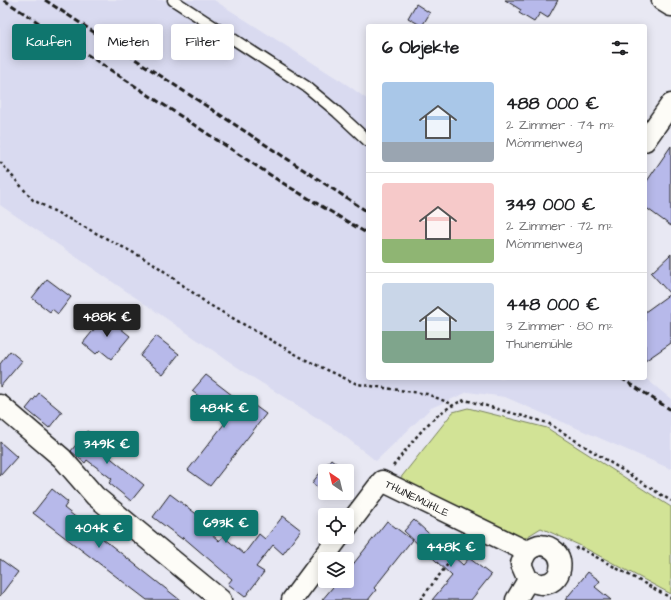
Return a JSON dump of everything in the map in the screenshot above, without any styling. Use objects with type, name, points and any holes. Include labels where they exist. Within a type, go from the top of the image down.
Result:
[{"type":"main road","points":[[663,0],[671,5]]},
{"type":"street","points":[[647,138],[671,104]]},
{"type":"street","points":[[0,405],[62,458],[95,496],[221,600]]},
{"type":"street","name":"THUNEMÜHLE","points":[[354,518],[382,481],[526,551]]},
{"type":"street","points":[[292,600],[334,544]]},
{"type":"street","points":[[539,545],[545,545],[555,550],[559,555],[561,566],[558,575],[553,581],[543,584],[528,580],[522,564],[526,551],[539,545]]},
{"type":"street","points":[[516,600],[528,580]]},
{"type":"lane","points":[[173,0],[306,87],[337,112],[366,139]]},
{"type":"path","points":[[0,162],[33,200],[153,263],[208,304],[304,359],[357,384],[427,394],[452,404]]},
{"type":"path","points":[[382,481],[425,426],[452,404],[465,400],[548,423],[671,501]]},
{"type":"path","points":[[420,600],[476,527]]},
{"type":"path","points":[[559,555],[578,548],[671,598]]},
{"type":"shaded area","points":[[0,0],[214,0],[349,86],[366,99],[366,380],[647,380],[671,399],[671,469],[505,397],[468,392],[431,408],[376,461],[338,431],[249,375],[0,205]]},
{"type":"green space","points":[[468,408],[547,428],[671,507],[671,594],[579,545],[541,528],[520,541],[399,480],[453,412]]},
{"type":"building","points":[[505,0],[558,0],[548,18],[540,13],[534,22],[519,13],[521,10]]},
{"type":"building","points":[[416,4],[430,13],[423,24],[418,24],[408,18]]},
{"type":"building","points":[[671,146],[671,226],[647,208],[647,181]]},
{"type":"building","points":[[671,254],[671,343],[647,360],[647,311],[670,294],[651,273]]},
{"type":"building","points":[[47,279],[71,297],[58,314],[52,309],[50,312],[32,298]]},
{"type":"building","points":[[105,316],[130,336],[111,359],[100,350],[96,354],[83,343]]},
{"type":"building","points":[[156,336],[179,354],[163,374],[140,356]]},
{"type":"building","points":[[10,351],[22,361],[0,387],[0,364]]},
{"type":"building","points":[[206,375],[241,402],[244,398],[266,414],[210,486],[188,470],[228,419],[192,391]]},
{"type":"building","points":[[39,393],[62,412],[49,428],[26,409]]},
{"type":"building","points":[[87,431],[111,450],[107,455],[144,485],[131,501],[109,483],[112,479],[87,460],[85,463],[71,451]]},
{"type":"building","points":[[0,442],[17,457],[0,476]]},
{"type":"building","points":[[331,459],[337,464],[327,464]]},
{"type":"building","points":[[318,475],[318,488],[312,483]]},
{"type":"building","points":[[52,489],[68,502],[64,508],[180,600],[147,600],[33,513]]},
{"type":"building","points":[[170,494],[199,516],[196,520],[219,541],[223,536],[244,554],[259,534],[265,539],[283,516],[301,530],[283,554],[273,545],[256,567],[264,572],[245,597],[228,584],[232,579],[183,537],[182,539],[153,517]]},
{"type":"building","points":[[414,520],[463,565],[469,558],[491,575],[471,600],[432,600],[452,576],[404,531]]},
{"type":"building","points":[[387,521],[412,540],[374,588],[376,590],[368,600],[322,600],[332,588],[354,588],[354,563]]},
{"type":"building","points":[[0,559],[18,572],[0,596]]},
{"type":"building","points":[[588,572],[600,581],[595,587],[611,600],[565,600]]},
{"type":"railway","points":[[4,0],[281,182],[366,233]]},
{"type":"railway","points":[[45,0],[366,211]]},
{"type":"railway","points":[[624,380],[671,410]]}]
